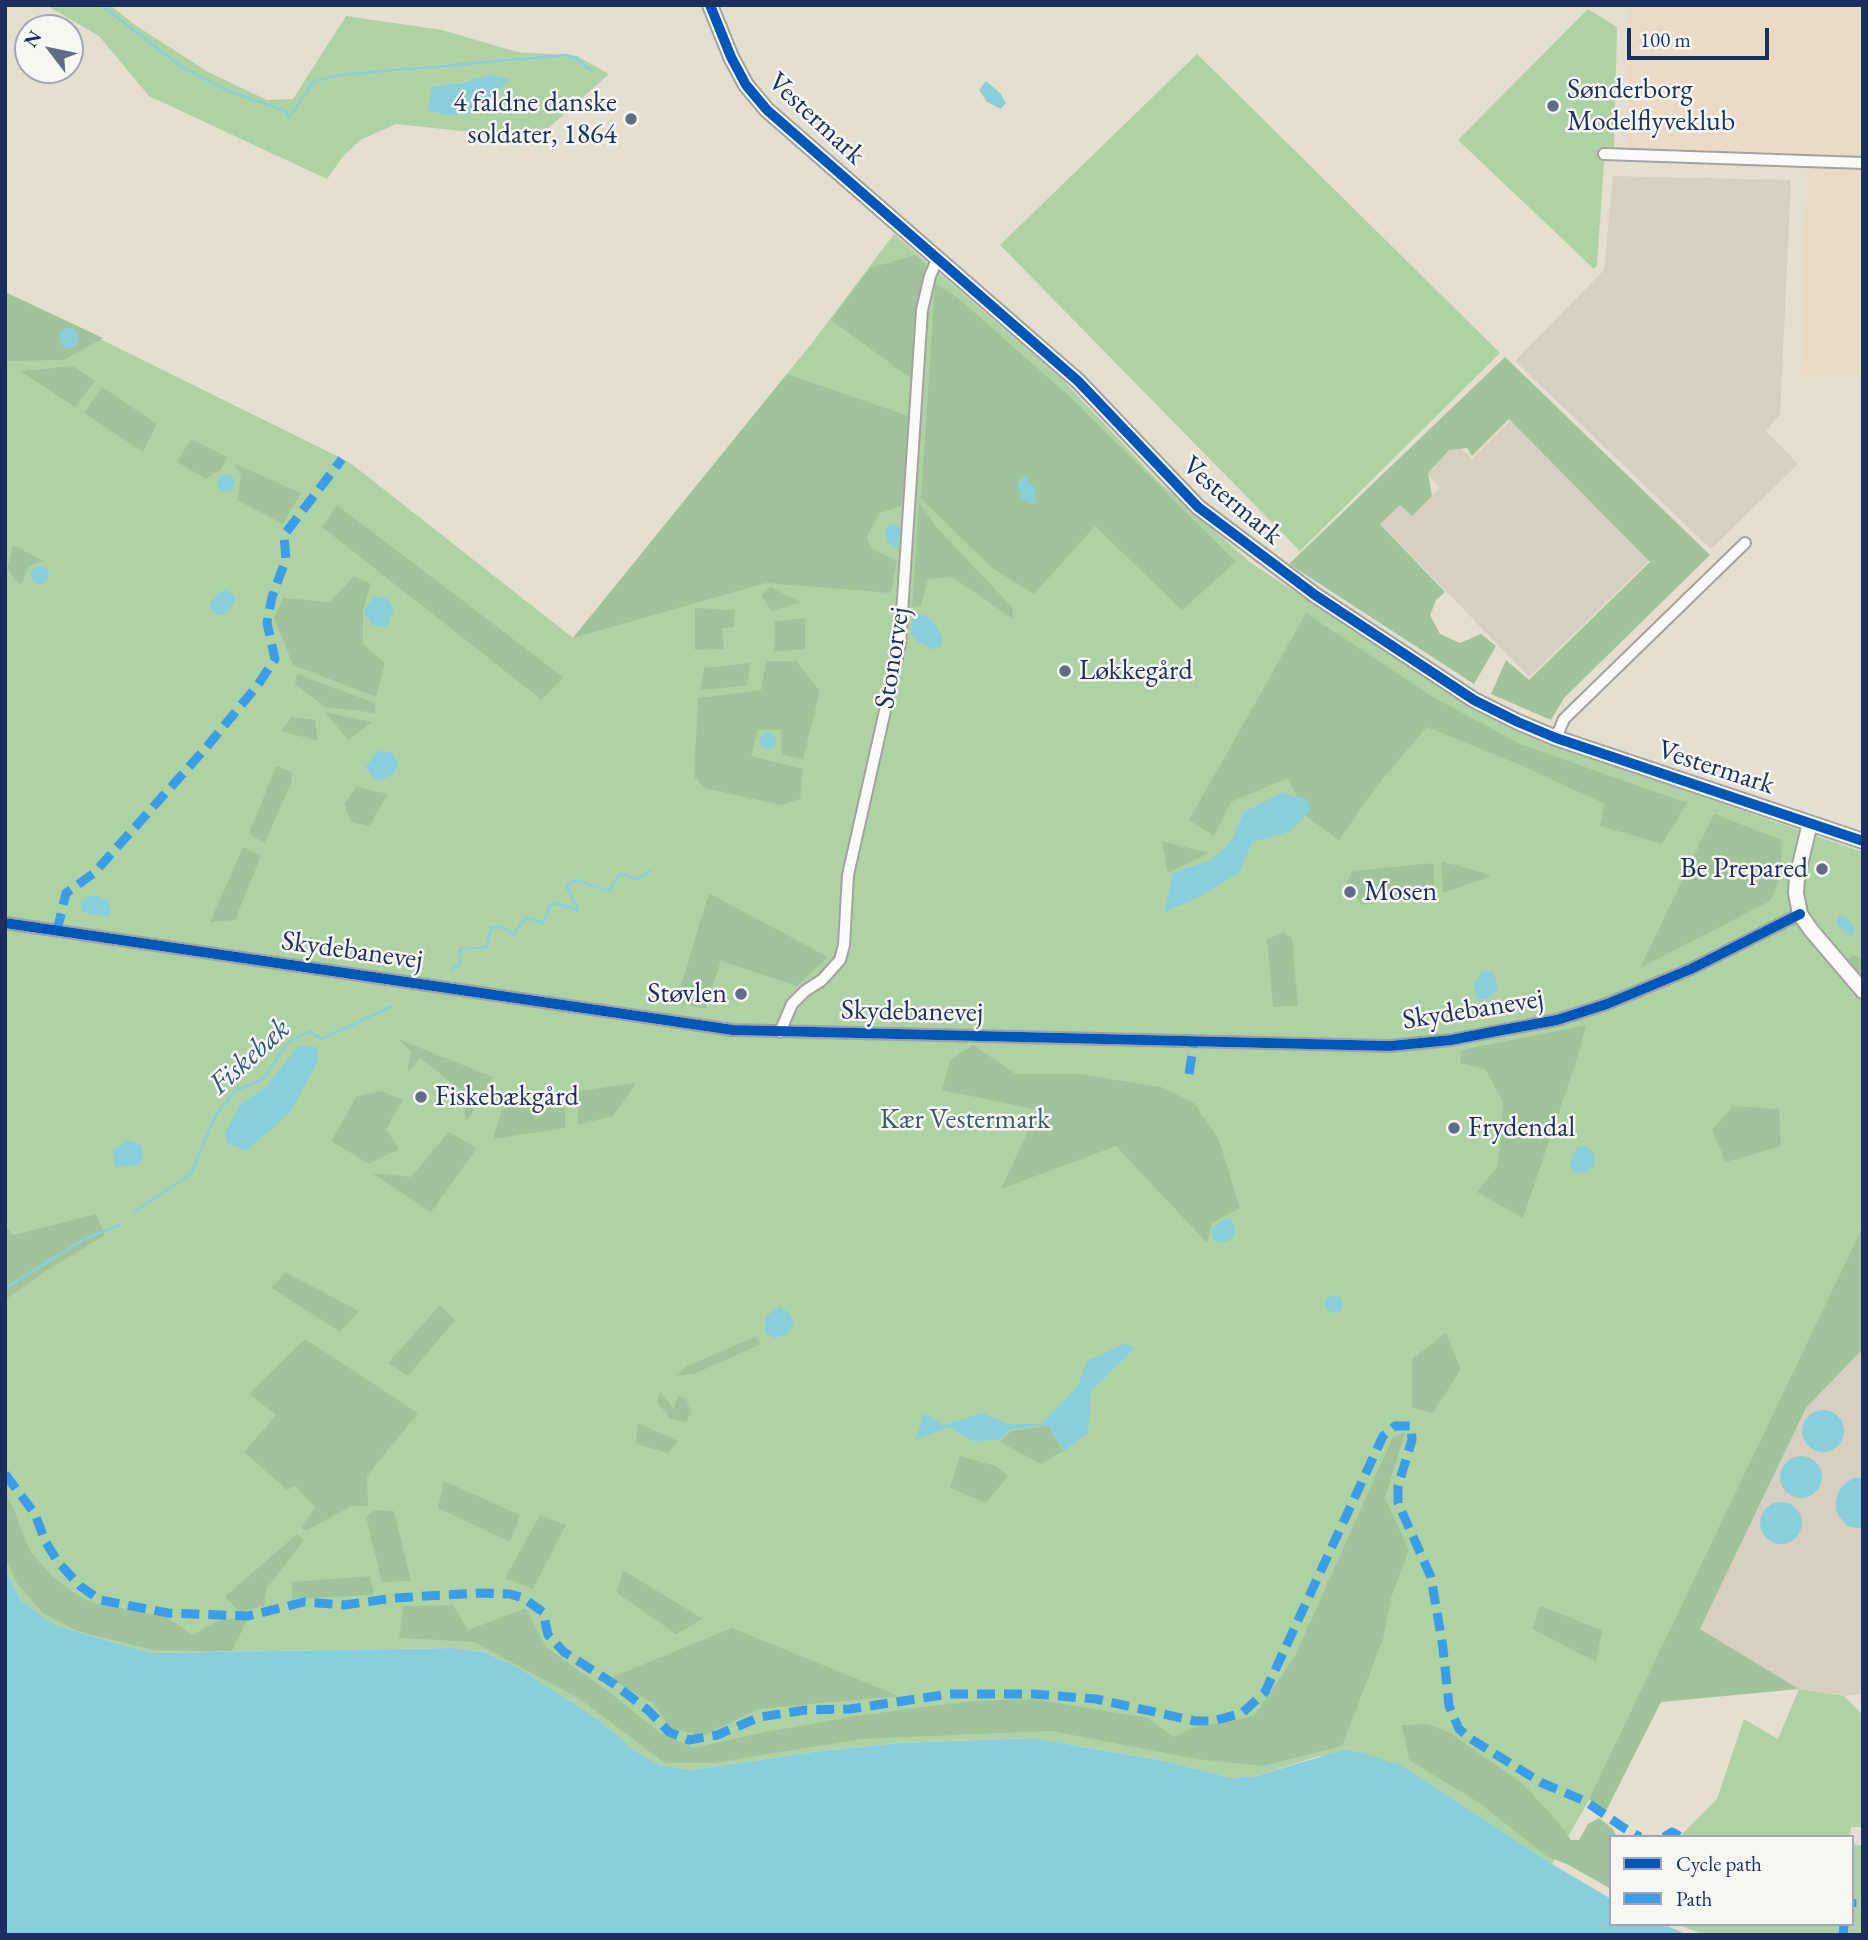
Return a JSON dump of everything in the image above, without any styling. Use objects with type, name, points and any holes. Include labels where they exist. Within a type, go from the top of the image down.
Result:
[{"type":"street","name":"Vestermark","points":[[710,5],[731,57],[746,85],[767,110],[1078,381],[1198,507],[1258,554],[1474,700],[1556,738],[1863,841]]},
{"type":"street","points":[[1604,154],[1863,163]]},
{"type":"street","name":"Stonorvej","points":[[780,1032],[792,1004],[805,990],[822,980],[840,960],[844,945],[848,875],[900,643],[922,310],[930,276],[937,260]]},
{"type":"street","points":[[1556,738],[1564,719],[1745,543]]},
{"type":"street","points":[[1810,823],[1797,877],[1796,893],[1801,914],[1811,930],[1863,991]]},
{"type":"street","name":"Skydebanevej","points":[[5,923],[733,1030],[1390,1046],[1446,1041],[1557,1020],[1607,1004],[1691,969],[1801,914]]},
{"type":"shaded area","points":[[1630,5],[1863,5],[1863,374],[1802,377],[1807,168],[1628,162]]},
{"type":"shaded area","points":[[1613,176],[1791,180],[1780,414],[1766,431],[1798,464],[1711,549],[1515,361],[1604,270]]},
{"type":"shaded area","points":[[1512,419],[1649,561],[1529,677],[1380,523],[1402,502],[1414,514],[1440,488],[1424,470],[1454,441],[1472,459]]},
{"type":"shaded area","points":[[1863,1349],[1863,1694],[1844,1696],[1799,1689],[1700,1629],[1806,1408]]},
{"type":"green space","points":[[46,5],[110,5],[135,25],[208,72],[267,100],[293,99],[346,16],[442,30],[517,52],[577,56],[609,74],[536,139],[396,124],[362,139],[344,155],[327,179],[149,96],[99,36],[84,27],[84,14],[61,14]],"holes":[[[470,79],[429,110],[432,86],[461,83]]]},
{"type":"green space","name":"Sønderborg Modelflyveklub","points":[[1588,9],[1617,27],[1614,148],[1605,149],[1597,265],[1594,269],[1458,140]]},
{"type":"green space","points":[[1197,54],[1500,353],[1300,551],[1000,245]]},
{"type":"green space","name":"Kær Vestermark","points":[[894,234],[1062,379],[1157,480],[1251,563],[1432,681],[1493,717],[1547,743],[1863,852],[1863,1240],[1588,1802],[1552,1864],[1403,1766],[1319,1756],[1256,1776],[1232,1778],[1165,1761],[1033,1738],[897,1743],[691,1770],[659,1765],[634,1750],[599,1720],[519,1668],[484,1652],[454,1648],[151,1653],[57,1626],[21,1601],[5,1569],[5,292],[349,462],[573,638],[812,343]]},
{"type":"green space","points":[[915,255],[926,265],[913,380],[831,320],[870,268]]},
{"type":"green space","points":[[935,283],[958,298],[1068,395],[1236,562],[1182,610],[1095,526],[1034,594],[992,568],[921,498]]},
{"type":"green space","points":[[5,292],[103,338],[64,360],[5,361]]},
{"type":"green space","points":[[1505,357],[1710,555],[1564,698],[1551,720],[1491,694],[1506,660],[1529,680],[1650,562],[1509,419],[1472,456],[1467,448],[1449,450],[1428,473],[1432,496],[1412,516],[1400,505],[1380,524],[1445,592],[1436,600],[1430,615],[1440,634],[1460,643],[1481,634],[1496,646],[1474,684],[1289,564]]},
{"type":"green space","points":[[73,366],[95,381],[75,407],[20,371]]},
{"type":"green space","points":[[787,374],[911,417],[901,506],[880,513],[867,536],[871,548],[897,561],[891,593],[766,583],[573,638]]},
{"type":"green space","points":[[102,387],[157,424],[143,452],[84,413]]},
{"type":"green space","points":[[191,439],[228,457],[221,469],[206,479],[177,462]]},
{"type":"green space","points":[[233,463],[301,493],[283,524],[237,500],[241,474]]},
{"type":"green space","points":[[919,502],[937,528],[1012,607],[1013,619],[952,577],[928,579],[921,606],[912,607]]},
{"type":"green space","points":[[337,505],[563,677],[542,700],[322,527]]},
{"type":"green space","points":[[13,545],[44,561],[29,566],[21,586],[7,570]]},
{"type":"green space","points":[[354,576],[371,584],[363,610],[363,644],[385,663],[376,697],[293,665],[274,618],[283,598],[330,602]]},
{"type":"green space","points":[[770,587],[801,602],[771,611],[762,595]]},
{"type":"green space","points":[[695,608],[735,610],[734,627],[722,629],[724,649],[695,650]]},
{"type":"green space","points":[[1306,613],[1433,697],[1520,744],[1687,803],[1662,844],[1600,826],[1605,804],[1518,764],[1427,727],[1379,783],[1339,840],[1307,817],[1288,778],[1231,802],[1214,836],[1189,820]]},
{"type":"green space","points":[[805,618],[805,649],[774,652],[775,621]]},
{"type":"green space","points":[[766,661],[796,661],[820,691],[803,759],[782,755],[781,730],[758,730],[751,756],[803,769],[800,799],[781,805],[704,788],[694,777],[698,698],[761,690]]},
{"type":"green space","points":[[750,663],[747,686],[700,690],[704,668]]},
{"type":"green space","points":[[297,674],[375,703],[376,713],[325,707],[295,684]]},
{"type":"green space","points":[[325,712],[372,722],[348,740]]},
{"type":"green space","points":[[292,717],[315,720],[318,741],[281,731]]},
{"type":"green space","points":[[276,766],[292,772],[291,783],[265,843],[249,834]]},
{"type":"green space","points":[[356,787],[388,794],[369,826],[351,822],[344,804]]},
{"type":"green space","points":[[1714,814],[1782,840],[1780,879],[1770,901],[1640,968]]},
{"type":"green space","points":[[1162,841],[1209,853],[1168,873]]},
{"type":"green space","points":[[243,847],[261,856],[235,920],[210,922]]},
{"type":"green space","points":[[1441,861],[1490,875],[1443,893]]},
{"type":"green space","points":[[1434,863],[1434,893],[1362,905],[1346,883],[1352,871]]},
{"type":"green space","points":[[709,893],[828,957],[797,986],[721,961],[705,1009],[676,1002]]},
{"type":"green space","points":[[1283,933],[1292,938],[1298,1006],[1273,1007],[1267,939]]},
{"type":"green space","points":[[1853,955],[1863,959],[1863,983],[1846,961]]},
{"type":"green space","points":[[1586,1025],[1523,1218],[1477,1192],[1498,1166],[1503,1102],[1485,1069],[1460,1063],[1461,1050]]},
{"type":"green space","points":[[398,1039],[493,1077],[466,1122],[462,1091],[420,1058],[407,1074],[411,1051]]},
{"type":"green space","points":[[973,1045],[1016,1074],[1080,1074],[1161,1087],[1194,1103],[1219,1140],[1240,1208],[1212,1223],[1207,1243],[1116,1146],[1001,1189],[1038,1110],[942,1090],[950,1060]]},
{"type":"green space","points":[[637,1083],[613,1116],[578,1125],[578,1091]]},
{"type":"green space","points":[[382,1091],[403,1100],[386,1129],[399,1149],[369,1164],[331,1141],[357,1096]]},
{"type":"green space","points":[[565,1095],[565,1128],[493,1139],[502,1109]]},
{"type":"green space","points":[[1733,1106],[1779,1109],[1781,1146],[1726,1162],[1712,1130]]},
{"type":"green space","points":[[449,1132],[477,1148],[431,1212],[372,1173],[411,1177]]},
{"type":"green space","points":[[96,1214],[105,1235],[5,1300],[5,1226],[14,1235]]},
{"type":"green space","points":[[1863,1226],[1863,1349],[1806,1408],[1700,1629],[1799,1689],[1661,1702],[1605,1813],[1589,1799]]},
{"type":"green space","points":[[285,1272],[359,1311],[340,1332],[272,1288]]},
{"type":"green space","points":[[440,1305],[455,1320],[408,1376],[388,1363]]},
{"type":"green space","points":[[1446,1333],[1461,1369],[1433,1413],[1412,1408],[1412,1359]]},
{"type":"green space","points":[[755,1337],[761,1344],[694,1374],[675,1376],[687,1366]]},
{"type":"green space","points":[[305,1339],[418,1413],[367,1476],[368,1506],[352,1506],[307,1530],[301,1528],[315,1507],[295,1486],[287,1490],[244,1452],[276,1415],[249,1394]]},
{"type":"green space","points":[[660,1392],[674,1409],[678,1396],[686,1398],[691,1413],[686,1422],[670,1419],[657,1401]]},
{"type":"green space","points":[[638,1423],[678,1441],[668,1453],[636,1444]]},
{"type":"green space","points":[[1047,1425],[1063,1451],[1041,1464],[1000,1442],[1011,1431]]},
{"type":"green space","points":[[1405,1432],[1385,1498],[1409,1550],[1391,1598],[1383,1639],[1342,1746],[1263,1766],[1197,1759],[1051,1731],[862,1739],[714,1763],[665,1763],[580,1699],[474,1642],[399,1638],[403,1606],[453,1605],[468,1630],[526,1608],[546,1647],[659,1732],[693,1748],[856,1716],[970,1701],[1035,1699],[1148,1718],[1174,1737],[1192,1728],[1254,1716],[1295,1656],[1393,1437]]},
{"type":"green space","points":[[960,1456],[996,1466],[1008,1476],[986,1503],[950,1488]]},
{"type":"green space","points":[[444,1481],[520,1515],[510,1542],[438,1508]]},
{"type":"green space","points":[[5,1493],[30,1551],[50,1574],[70,1590],[90,1602],[167,1617],[192,1635],[222,1619],[248,1619],[232,1651],[153,1650],[77,1631],[43,1613],[17,1583],[5,1558]]},
{"type":"green space","points":[[375,1510],[394,1511],[411,1581],[382,1582],[366,1517]]},
{"type":"green space","points":[[540,1515],[566,1525],[533,1589],[505,1578]]},
{"type":"green space","points":[[297,1534],[304,1540],[267,1588],[264,1606],[240,1612],[225,1597]]},
{"type":"green space","points":[[623,1570],[703,1619],[676,1634],[617,1593]]},
{"type":"green space","points":[[370,1576],[374,1595],[292,1599],[292,1582]]},
{"type":"green space","points":[[1540,1606],[1602,1630],[1596,1662],[1533,1629]]},
{"type":"green space","points":[[732,1628],[899,1696],[759,1709],[702,1736],[670,1728],[654,1704],[610,1678]]},
{"type":"green space","points":[[1799,1689],[1844,1696],[1863,1715],[1863,1827],[1851,1827],[1850,1835],[1681,1835],[1717,1799],[1744,1719],[1778,1739]]},
{"type":"green space","points":[[1428,1724],[1450,1733],[1523,1784],[1571,1840],[1579,1840],[1588,1824],[1599,1818],[1613,1829],[1616,1835],[1609,1835],[1609,1888],[1567,1864],[1548,1857],[1478,1802],[1409,1760],[1402,1725]]},
{"type":"green space","points":[[1854,1844],[1863,1846],[1863,1935],[1705,1935],[1681,1926],[1854,1926]]},
{"type":"water","points":[[489,75],[510,79],[468,114],[447,115],[428,110],[432,86],[461,83]]},
{"type":"water","points":[[986,81],[1000,93],[1006,103],[1001,109],[987,102],[979,90]]},
{"type":"water","points":[[69,328],[76,331],[79,338],[76,345],[69,348],[62,345],[59,338],[62,331]]},
{"type":"water","points":[[222,474],[230,474],[235,483],[233,490],[222,492],[217,487],[217,479]]},
{"type":"water","points":[[1024,476],[1035,489],[1036,502],[1029,504],[1021,497],[1017,484]]},
{"type":"water","points":[[895,524],[903,532],[896,547],[888,543],[885,532],[890,525]]},
{"type":"water","points":[[40,566],[46,569],[49,575],[46,581],[40,584],[34,581],[31,575],[34,569]]},
{"type":"water","points":[[226,590],[236,597],[224,615],[218,615],[210,605],[218,593]]},
{"type":"water","points":[[374,596],[388,599],[394,608],[387,627],[372,625],[365,615],[366,607]]},
{"type":"water","points":[[917,614],[933,621],[943,638],[940,647],[934,650],[911,635],[912,619]]},
{"type":"water","points":[[768,733],[774,735],[774,747],[768,749],[762,747],[760,741],[762,735]]},
{"type":"water","points":[[377,751],[391,752],[399,764],[393,774],[381,780],[372,777],[366,767]]},
{"type":"water","points":[[1281,793],[1307,799],[1310,810],[1291,831],[1252,842],[1239,873],[1197,898],[1164,912],[1173,873],[1211,860],[1230,843],[1244,812]]},
{"type":"water","points":[[96,895],[108,901],[111,910],[109,917],[85,913],[81,909],[81,902]]},
{"type":"water","points":[[1843,915],[1854,926],[1851,935],[1836,923],[1839,916]]},
{"type":"water","points":[[1482,971],[1493,971],[1498,988],[1488,999],[1477,999],[1474,984]]},
{"type":"water","points":[[298,1046],[317,1047],[319,1059],[290,1113],[246,1151],[226,1142],[225,1132],[241,1104],[267,1086]]},
{"type":"water","points":[[128,1140],[142,1146],[143,1156],[139,1165],[115,1167],[113,1151]]},
{"type":"water","points":[[1579,1146],[1588,1147],[1595,1155],[1595,1166],[1582,1173],[1572,1171],[1570,1166],[1573,1154]]},
{"type":"water","points":[[1231,1218],[1236,1232],[1228,1242],[1213,1241],[1212,1231],[1220,1221]]},
{"type":"water","points":[[1334,1295],[1340,1298],[1343,1304],[1340,1310],[1334,1313],[1328,1310],[1325,1304],[1328,1298]]},
{"type":"water","points":[[779,1306],[789,1313],[794,1323],[787,1335],[774,1338],[765,1333],[765,1317]]},
{"type":"water","points":[[1126,1343],[1134,1349],[1092,1390],[1088,1433],[1064,1451],[1047,1425],[1010,1429],[1000,1440],[973,1441],[949,1427],[915,1440],[924,1413],[944,1425],[983,1413],[1008,1424],[1041,1424],[1078,1386],[1087,1361]]},
{"type":"water","points":[[1823,1410],[1838,1416],[1844,1431],[1838,1446],[1823,1452],[1808,1446],[1802,1431],[1808,1416]]},
{"type":"water","points":[[1801,1456],[1816,1462],[1822,1477],[1816,1492],[1801,1498],[1786,1492],[1780,1477],[1786,1462]]},
{"type":"water","points":[[1854,1478],[1863,1478],[1863,1529],[1848,1526],[1836,1510],[1839,1491],[1845,1483]]},
{"type":"water","points":[[1781,1502],[1796,1508],[1802,1523],[1796,1538],[1781,1544],[1766,1538],[1760,1523],[1766,1508]]},
{"type":"water","points":[[5,1569],[21,1601],[57,1626],[151,1653],[454,1648],[484,1652],[519,1668],[599,1720],[634,1750],[659,1765],[691,1770],[897,1743],[1033,1738],[1165,1761],[1232,1778],[1256,1776],[1343,1750],[1363,1753],[1403,1766],[1552,1864],[1609,1898],[1609,1926],[1668,1926],[1688,1935],[5,1935]]},
{"type":"waterway","points":[[101,5],[182,67],[228,91],[286,111],[289,118],[314,81],[340,75],[566,55],[576,58],[592,71]]},
{"type":"waterway","name":"Fiskebæk","points":[[451,971],[460,963],[460,949],[487,947],[491,928],[503,927],[513,935],[526,917],[543,923],[554,903],[579,910],[566,886],[576,880],[609,891],[620,874],[638,879],[650,871]]},
{"type":"waterway","name":"Fiskebæk","points":[[135,1211],[191,1174],[216,1115],[235,1091],[263,1079],[287,1043],[310,1031],[321,1039],[391,1007]]},
{"type":"waterway","name":"Fiskebæk","points":[[5,1288],[88,1237],[120,1225]]},
{"type":"marked path","points":[[57,931],[66,893],[94,873],[204,750],[257,686],[275,659],[267,623],[272,597],[286,559],[284,535],[342,459]]},
{"type":"marked path","points":[[1189,1074],[1194,1042]]},
{"type":"marked path","points":[[5,1474],[35,1514],[45,1541],[58,1562],[80,1586],[100,1600],[168,1613],[248,1616],[304,1602],[344,1605],[394,1598],[510,1594],[523,1598],[543,1612],[548,1635],[564,1652],[614,1684],[649,1711],[669,1732],[689,1740],[717,1735],[760,1717],[806,1710],[850,1709],[949,1694],[1033,1694],[1096,1699],[1195,1721],[1213,1721],[1242,1713],[1265,1692],[1383,1436],[1395,1426],[1411,1426],[1412,1440],[1398,1486],[1398,1503],[1431,1577],[1449,1706],[1459,1729],[1542,1783],[1585,1801],[1636,1835]]},
{"type":"marked path","points":[[1667,1835],[1672,1832],[1677,1835]]},
{"type":"marked path","points":[[1843,1935],[1844,1926]]},
{"type":"cycle path","points":[[710,5],[731,57],[746,85],[767,110],[1078,381],[1198,507],[1315,595],[1474,700],[1518,722],[1556,738],[1863,841]]},
{"type":"cycle path","points":[[5,923],[733,1030],[1390,1046],[1451,1040],[1557,1020],[1607,1004],[1691,969],[1800,914]]},
{"type":"place","name":"Sønderborg Modelflyveklub","points":[[1553,106]]},
{"type":"place","name":"4 faldne danske soldater, 1864","points":[[631,119]]},
{"type":"place","name":"Løkkegård","points":[[1065,671]]},
{"type":"place","name":"Be Prepared","points":[[1822,869]]},
{"type":"place","name":"Mosen","points":[[1350,892]]},
{"type":"place","name":"Støvlen","points":[[741,994]]},
{"type":"place","name":"Fiskebækgård","points":[[421,1097]]},
{"type":"place","name":"Frydendal","points":[[1454,1128]]}]
